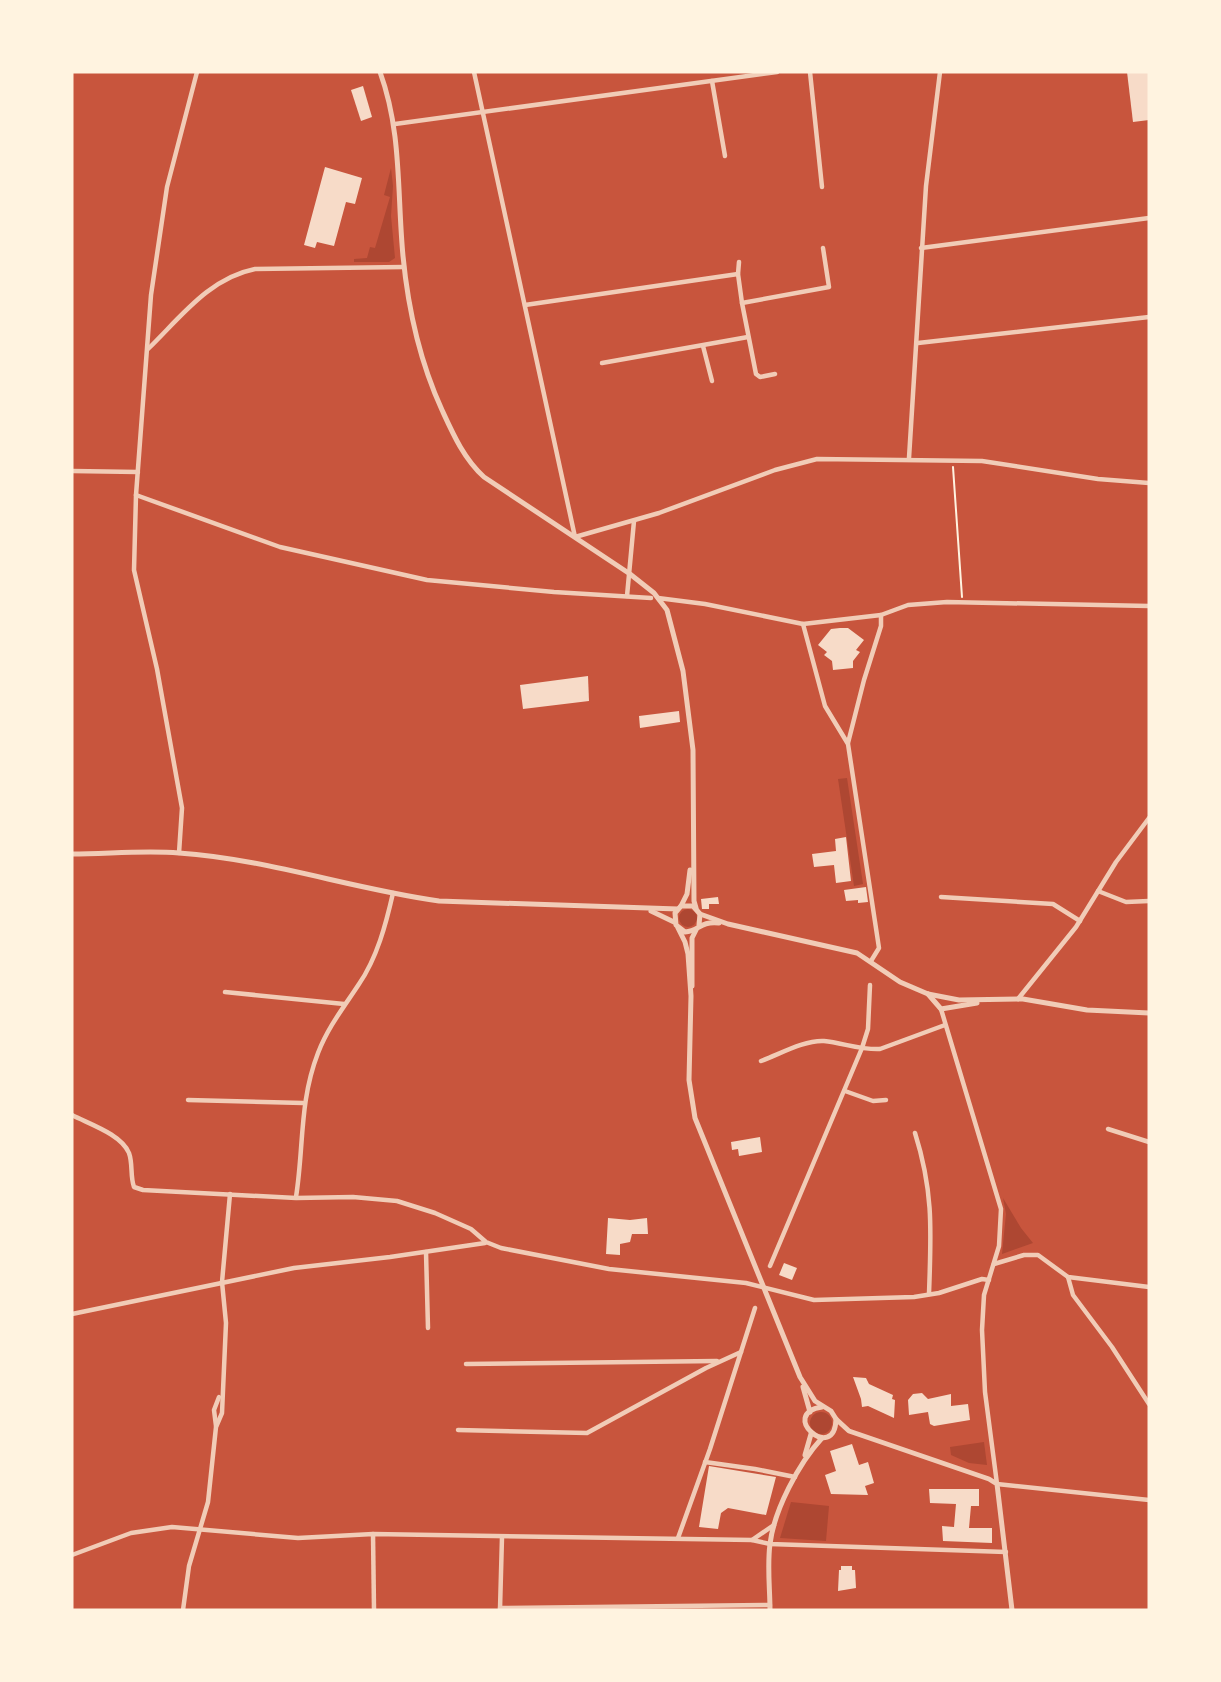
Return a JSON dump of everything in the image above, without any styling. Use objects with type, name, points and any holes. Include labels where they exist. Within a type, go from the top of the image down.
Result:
[{"type":"street","points":[[179,853],[182,808],[157,668],[134,570],[136,495],[150,295],[167,187],[197,72]]},
{"type":"street","points":[[380,72],[395,124],[404,267],[410,307],[430,383],[469,461],[492,483],[630,574],[667,610],[673,627],[687,698],[693,750],[694,901],[698,911],[698,927],[692,939],[694,963],[689,1066],[695,1118],[800,1377],[810,1412],[806,1421],[811,1434],[805,1457],[775,1524],[770,1544],[770,1608],[500,1609],[502,1537]]},
{"type":"street","points":[[474,72],[575,537]]},
{"type":"street","points":[[395,124],[777,72]]},
{"type":"street","points":[[810,72],[822,187]]},
{"type":"street","points":[[909,458],[918,343],[921,248],[940,72]]},
{"type":"street","points":[[712,81],[725,156]]},
{"type":"street","points":[[921,248],[1149,218]]},
{"type":"street","points":[[742,303],[829,287],[823,248]]},
{"type":"street","points":[[739,262],[742,303],[757,376],[775,374]]},
{"type":"street","points":[[147,349],[210,289],[240,272],[255,269],[404,267]]},
{"type":"street","points":[[524,304],[738,274]]},
{"type":"street","points":[[918,343],[1149,317]]},
{"type":"street","points":[[602,363],[748,337]]},
{"type":"street","points":[[703,346],[712,381]]},
{"type":"street","points":[[575,537],[634,521],[775,470],[817,459],[909,458],[982,461],[1098,479],[1149,483]]},
{"type":"street","points":[[72,471],[138,472]]},
{"type":"street","points":[[136,495],[280,547],[427,580],[655,598],[705,604],[803,624],[881,615],[908,605],[962,602],[1149,606]]},
{"type":"street","points":[[626,596],[634,521]]},
{"type":"street","points":[[848,744],[881,626],[881,615]]},
{"type":"street","points":[[803,624],[825,706],[848,744],[879,947],[871,961]]},
{"type":"street","points":[[1018,999],[1080,921],[1116,862],[1149,818]]},
{"type":"street","points":[[72,854],[179,853],[250,863],[439,901],[645,909],[680,908],[689,905],[728,924]]},
{"type":"street","points":[[691,996],[687,948],[676,925],[687,894],[693,857]]},
{"type":"street","points":[[1098,891],[1126,902],[1149,901]]},
{"type":"street","points":[[296,1198],[303,1103],[319,1049],[365,972],[384,930],[393,893]]},
{"type":"street","points":[[941,897],[1054,904],[1080,921]]},
{"type":"street","points":[[645,909],[689,932],[707,923],[728,924],[850,950],[900,982],[928,994],[958,1000],[1018,999],[1087,1010],[1149,1013]]},
{"type":"street","points":[[770,1266],[862,1048],[868,1029],[870,985]]},
{"type":"street","points":[[225,992],[344,1004]]},
{"type":"street","points":[[928,994],[941,1009],[1002,1209],[1002,1227],[984,1295],[982,1331],[985,1392],[1013,1610]]},
{"type":"street","points":[[941,1009],[983,1001]]},
{"type":"street","points":[[761,1061],[822,1041],[870,1050],[888,1047],[945,1025]]},
{"type":"street","points":[[845,1091],[873,1101],[886,1100]]},
{"type":"street","points":[[188,1100],[303,1103]]},
{"type":"street","points":[[72,1115],[125,1146],[131,1161],[134,1187],[155,1191],[296,1198],[353,1197],[397,1201],[435,1213],[471,1229],[486,1242]]},
{"type":"street","points":[[1108,1129],[1149,1142]]},
{"type":"street","points":[[915,1133],[924,1163],[930,1201],[929,1294]]},
{"type":"street","points":[[183,1610],[189,1566],[208,1502],[216,1427],[222,1413],[226,1323],[222,1282],[230,1194]]},
{"type":"street","points":[[72,1314],[294,1268],[486,1242],[562,1261],[609,1269],[746,1283],[814,1300],[929,1294],[982,1279],[989,1280]]},
{"type":"street","points":[[426,1252],[428,1328]]},
{"type":"street","points":[[994,1264],[1024,1255],[1038,1255],[1068,1277],[1149,1287]]},
{"type":"street","points":[[1068,1277],[1073,1295],[1112,1347],[1149,1404]]},
{"type":"street","points":[[678,1538],[755,1308]]},
{"type":"street","points":[[458,1430],[587,1433],[741,1352]]},
{"type":"street","points":[[466,1364],[721,1361]]},
{"type":"street","points":[[800,1377],[813,1399],[831,1411],[844,1428],[861,1437],[989,1479],[997,1484],[1149,1500]]},
{"type":"street","points":[[810,1412],[822,1407]]},
{"type":"street","points":[[832,1433],[836,1419]]},
{"type":"street","points":[[805,1457],[822,1438],[832,1433],[861,1437]]},
{"type":"street","points":[[811,1434],[822,1438]]},
{"type":"street","points":[[705,1462],[795,1477]]},
{"type":"street","points":[[752,1540],[775,1524]]},
{"type":"street","points":[[72,1555],[131,1533],[172,1527],[298,1538],[373,1534],[678,1538],[1006,1552]]},
{"type":"street","points":[[373,1534],[374,1610]]},
{"type":"path","points":[[953,460],[962,602]]},
{"type":"shaded area","points":[[391,168],[391,216],[395,258],[389,262],[354,262],[354,259],[367,258],[370,247],[375,248],[390,197],[384,195]]},
{"type":"shaded area","points":[[847,778],[863,884],[854,886],[838,779]]},
{"type":"shaded area","points":[[688,909],[694,912],[697,918],[694,924],[688,927],[682,924],[679,918],[682,912]]},
{"type":"shaded area","points":[[1003,1198],[1033,1243],[1002,1254],[1006,1214]]},
{"type":"shaded area","points":[[821,1412],[829,1415],[832,1423],[829,1431],[821,1434],[813,1431],[810,1423],[813,1415]]},
{"type":"shaded area","points":[[984,1442],[987,1465],[969,1463],[951,1455],[950,1447]]},
{"type":"shaded area","points":[[791,1502],[829,1506],[826,1541],[780,1538]]},
{"type":"building","points":[[1127,72],[1149,72],[1149,120],[1133,122]]},
{"type":"building","points":[[363,86],[372,117],[361,121],[351,90]]},
{"type":"building","points":[[325,167],[362,178],[355,204],[346,202],[334,246],[317,242],[315,248],[304,245]]},
{"type":"building","points":[[848,628],[864,640],[856,650],[860,652],[853,661],[853,668],[833,670],[832,661],[824,655],[827,652],[818,645],[831,629]]},
{"type":"building","points":[[588,676],[589,701],[523,709],[520,685]]},
{"type":"building","points":[[679,711],[680,722],[640,728],[639,716]]},
{"type":"building","points":[[846,837],[851,881],[836,883],[834,865],[814,867],[812,854],[836,851],[835,839]]},
{"type":"building","points":[[866,887],[868,902],[846,901],[844,890]]},
{"type":"building","points":[[718,897],[719,904],[709,904],[709,909],[702,909],[701,899]]},
{"type":"building","points":[[760,1137],[762,1152],[739,1156],[738,1149],[732,1150],[731,1142]]},
{"type":"building","points":[[608,1218],[647,1218],[648,1234],[632,1234],[630,1242],[620,1244],[620,1255],[606,1254]]},
{"type":"building","points":[[784,1263],[797,1268],[792,1280],[779,1275]]},
{"type":"building","points":[[853,1377],[866,1378],[869,1384],[893,1395],[894,1418],[868,1406],[862,1407]]},
{"type":"building","points":[[922,1393],[928,1399],[951,1394],[951,1406],[968,1404],[970,1420],[934,1426],[930,1424],[928,1412],[909,1415],[908,1400],[913,1394]]},
{"type":"building","points":[[852,1444],[859,1465],[868,1462],[874,1483],[865,1486],[868,1495],[831,1494],[825,1475],[836,1471],[830,1451]]},
{"type":"building","points":[[709,1466],[776,1477],[766,1515],[728,1508],[721,1513],[718,1529],[699,1527]]},
{"type":"building","points":[[929,1489],[979,1489],[979,1506],[971,1506],[969,1528],[992,1528],[992,1543],[943,1541],[942,1526],[954,1527],[956,1504],[930,1503]]},
{"type":"building","points":[[841,1566],[852,1566],[852,1570],[855,1570],[856,1588],[838,1591]]}]
